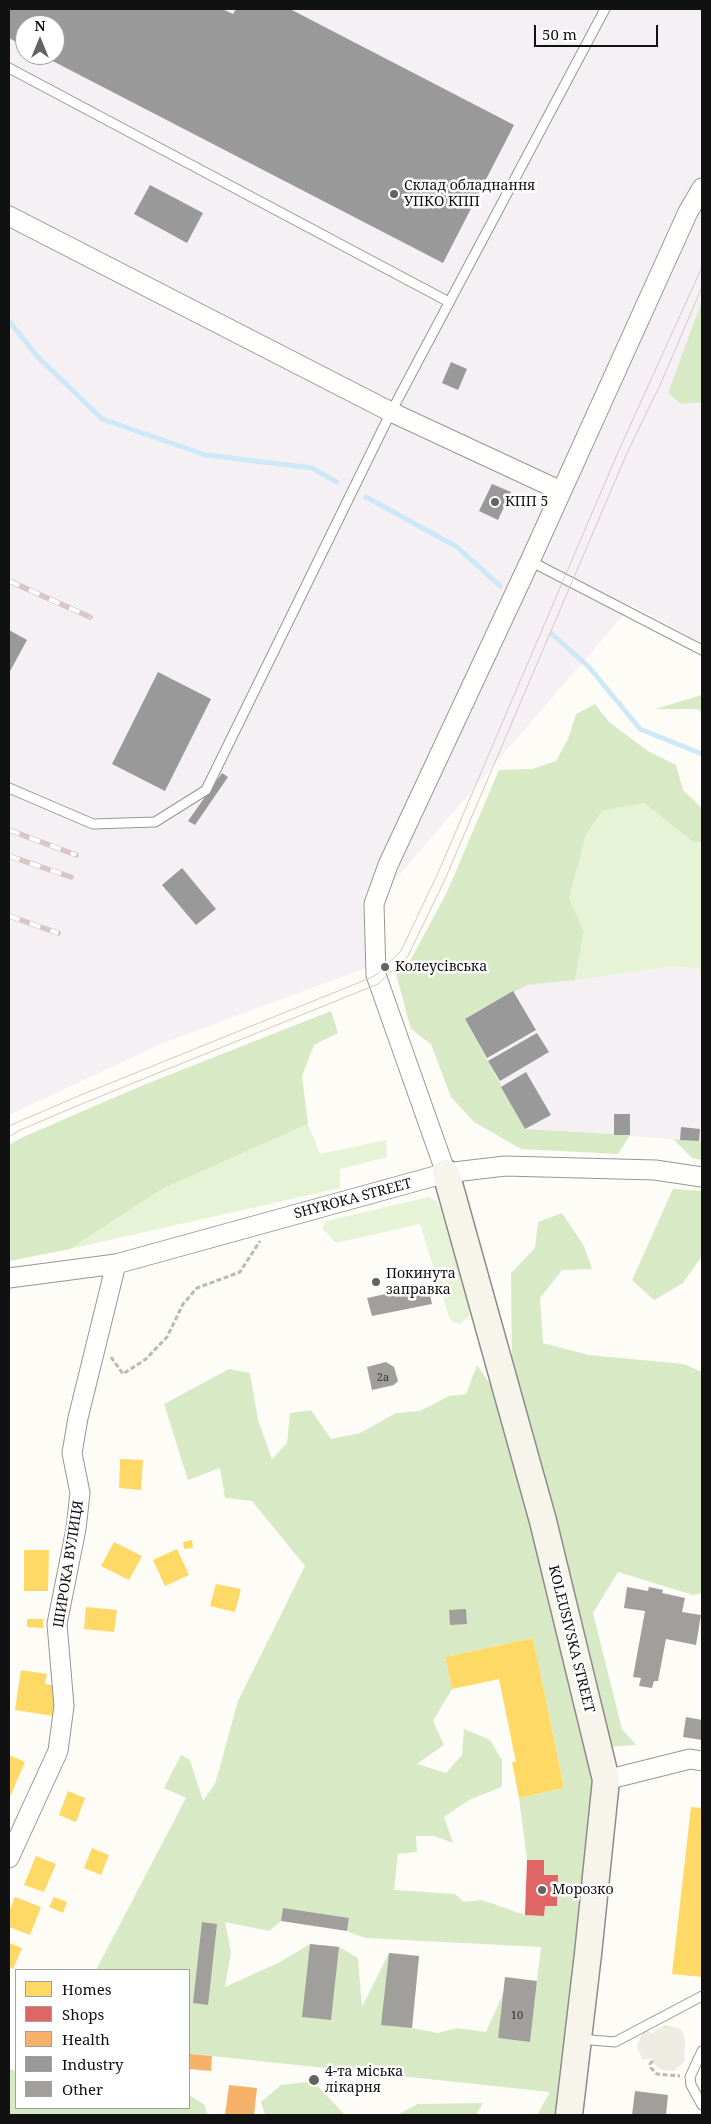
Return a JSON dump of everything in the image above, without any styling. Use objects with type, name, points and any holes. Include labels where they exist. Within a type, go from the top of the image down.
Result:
[{"type":"street","points":[[446,1173],[376,976],[374,904],[388,865],[530,561],[688,212],[702,188]]},
{"type":"street","points":[[9,216],[391,412],[561,491]]},
{"type":"street","name":"SHYROKA STREET","points":[[9,1278],[116,1264],[446,1173],[504,1166],[655,1170],[702,1177]]},
{"type":"street","name":"KOLEUSIVSKA STREET","points":[[446,1173],[543,1521],[606,1780],[569,2115]]},
{"type":"street","name":"ШИРОКА ВУЛИЦЯ","points":[[9,1858],[58,1751],[64,1706],[57,1624],[76,1529],[80,1493],[72,1453],[78,1418],[116,1264]]},
{"type":"street","points":[[606,1780],[690,1759],[702,1761]]},
{"type":"lane","points":[[9,788],[93,824],[155,822],[206,790],[391,412],[605,9]]},
{"type":"lane","points":[[9,68],[449,302]]},
{"type":"lane","points":[[530,561],[702,650]]},
{"type":"lane","points":[[578,2039],[615,2042],[702,1996]]},
{"type":"lane","points":[[702,2051],[690,2077],[691,2085],[702,2105]]},
{"type":"path","points":[[98,1338],[123,1374],[146,1359],[167,1337],[183,1304],[197,1288],[240,1272],[260,1242],[265,1223]]},
{"type":"path","points":[[653,2061],[650,2064],[651,2068],[657,2074],[690,2077]]},
{"type":"shaded area","points":[[9,9],[702,9],[702,643],[632,605],[375,903],[374,965],[163,1043],[9,1115]]},
{"type":"shaded area","points":[[671,966],[702,969],[702,1141],[525,1129],[465,1019],[527,985]]},
{"type":"shaded area","points":[[665,2025],[679,2028],[683,2033],[685,2041],[684,2062],[674,2071],[662,2070],[657,2067],[651,2058],[643,2060],[637,2047],[644,2029],[652,2033]]},
{"type":"green space","points":[[702,301],[702,402],[681,404],[668,393]]},
{"type":"green space","points":[[702,695],[702,712],[697,709],[655,709]]},
{"type":"green space","points":[[595,704],[609,722],[648,751],[676,765],[683,790],[702,808],[702,842],[693,842],[644,803],[602,811],[586,835],[569,898],[584,932],[575,980],[527,985],[465,1019],[525,1129],[630,1135],[618,1154],[521,1149],[474,1122],[451,1097],[431,1044],[411,1029],[396,974],[410,961],[447,892],[499,770],[532,769],[556,761],[568,739],[576,714]]},
{"type":"green space","points":[[644,803],[693,842],[702,842],[702,969],[671,966],[575,980],[584,932],[569,898],[586,835],[602,811]]},
{"type":"green space","points":[[331,1011],[338,1033],[314,1045],[302,1076],[308,1124],[162,1189],[70,1249],[9,1261],[9,1145],[141,1086]]},
{"type":"green space","points":[[308,1124],[320,1154],[386,1140],[387,1157],[340,1169],[340,1188],[70,1249],[162,1189]]},
{"type":"green space","points":[[673,1139],[702,1141],[702,1160],[692,1158]]},
{"type":"green space","points":[[673,1189],[702,1191],[702,1256],[683,1283],[654,1300],[632,1280]]},
{"type":"green space","points":[[429,1197],[436,1201],[440,1207],[469,1307],[469,1316],[460,1324],[453,1322],[449,1317],[420,1224],[336,1243],[322,1228],[326,1221]]},
{"type":"green space","points":[[562,1213],[584,1246],[592,1269],[562,1270],[540,1298],[543,1343],[589,1355],[684,1364],[702,1372],[702,1593],[693,1595],[618,1572],[593,1613],[622,1729],[636,1745],[608,1747],[512,1371],[511,1273],[535,1248],[538,1222]]},
{"type":"green space","points":[[477,1365],[496,1393],[596,1767],[564,2115],[537,2115],[550,2092],[190,2054],[190,1969],[97,1969],[186,1798],[164,1788],[181,1755],[190,1760],[203,1801],[215,1784],[238,1701],[305,1566],[252,1501],[225,1498],[220,1468],[188,1480],[164,1404],[229,1369],[250,1373],[258,1420],[272,1459],[287,1443],[290,1413],[311,1410],[331,1439],[360,1433],[396,1413],[420,1411],[449,1396],[466,1394]],"holes":[[[533,1638],[564,1788],[519,1798],[527,1860],[544,1860],[544,1875],[558,1875],[557,1906],[545,1906],[544,1916],[525,1915],[482,1900],[464,1902],[455,1894],[394,1890],[398,1854],[417,1852],[416,1836],[434,1836],[453,1843],[444,1817],[469,1800],[502,1787],[502,1760],[490,1740],[464,1729],[462,1755],[446,1773],[417,1764],[444,1745],[433,1721],[452,1689],[445,1657]],[[283,1909],[349,1918],[347,1931],[365,1938],[541,1947],[530,2041],[498,2038],[503,1994],[486,2032],[457,2028],[438,2033],[412,2028],[419,1956],[389,1953],[362,2007],[358,1958],[339,1947],[310,1944],[280,1962],[225,1987],[231,1952],[225,1922],[269,1931],[281,1921]]]},
{"type":"green space","points":[[9,2069],[15,2071],[15,2109],[190,2109],[190,2096],[205,2105],[207,2115],[9,2115]]},
{"type":"green space","points":[[313,2081],[345,2115],[265,2115],[261,2102],[281,2085]]},
{"type":"green space","points":[[483,2103],[476,2115],[399,2114],[418,2104]]},
{"type":"building: Homes","points":[[120,1459],[143,1460],[141,1490],[119,1488]]},
{"type":"building: Homes","points":[[192,1540],[193,1548],[184,1549],[183,1542]]},
{"type":"building: Homes","points":[[114,1542],[142,1556],[129,1580],[101,1566]]},
{"type":"building: Homes","points":[[177,1549],[189,1575],[165,1586],[153,1560]]},
{"type":"building: Homes","points":[[24,1550],[49,1550],[48,1591],[24,1591]]},
{"type":"building: Homes","points":[[216,1584],[241,1589],[235,1612],[210,1606]]},
{"type":"building: Homes","points":[[86,1607],[117,1610],[114,1632],[84,1629]]},
{"type":"building: Homes","points":[[27,1619],[43,1619],[43,1628],[27,1627]]},
{"type":"building: Homes","points":[[533,1638],[564,1788],[519,1798],[512,1762],[516,1762],[499,1679],[452,1689],[445,1657]]},
{"type":"building: Homes","points":[[21,1670],[47,1674],[45,1684],[58,1686],[53,1716],[15,1710]]},
{"type":"building: Homes","points":[[9,1755],[25,1762],[9,1799]]},
{"type":"building: Homes","points":[[68,1791],[85,1798],[76,1822],[59,1815]]},
{"type":"building: Homes","points":[[691,1807],[702,1808],[702,1977],[672,1974]]},
{"type":"building: Homes","points":[[92,1848],[109,1855],[101,1875],[84,1868]]},
{"type":"building: Homes","points":[[36,1856],[56,1864],[44,1892],[24,1885]]},
{"type":"building: Homes","points":[[15,1897],[41,1907],[30,1935],[9,1927],[9,1911]]},
{"type":"building: Homes","points":[[54,1897],[67,1902],[63,1913],[49,1907]]},
{"type":"building: Homes","points":[[9,1943],[22,1948],[13,1969],[9,1967]]},
{"type":"building: Shops","name":"Морозко","points":[[527,1860],[544,1860],[544,1875],[558,1875],[557,1906],[545,1906],[544,1916],[525,1915]]},
{"type":"building: Health","points":[[190,2054],[212,2056],[211,2071],[190,2069]]},
{"type":"building: Health","points":[[229,2085],[257,2088],[254,2115],[225,2115]]},
{"type":"building: Industry","name":"Склад обладнання УПКО КПП","points":[[9,9],[222,9],[233,14],[236,9],[290,9],[514,125],[443,263],[60,65],[65,65],[65,15],[15,15],[15,41],[9,38]]},
{"type":"building: Industry","points":[[150,185],[203,213],[187,243],[134,214]]},
{"type":"building: Industry","points":[[451,362],[467,369],[458,390],[442,383]]},
{"type":"building: Industry","name":"КПП 5","points":[[492,484],[511,492],[498,520],[479,511]]},
{"type":"building: Industry","points":[[9,630],[27,640],[9,673]]},
{"type":"building: Industry","points":[[158,672],[211,699],[165,791],[112,764]]},
{"type":"building: Industry","points":[[222,773],[228,777],[195,825],[188,821]]},
{"type":"building: Industry","points":[[182,868],[216,909],[196,925],[162,885]]},
{"type":"building: Industry","points":[[513,991],[536,1030],[487,1058],[465,1019]]},
{"type":"building: Industry","points":[[537,1033],[549,1052],[500,1081],[488,1061]]},
{"type":"building: Industry","points":[[526,1072],[551,1115],[525,1129],[501,1087]]},
{"type":"building: Industry","points":[[614,1114],[630,1114],[630,1135],[614,1135]]},
{"type":"building: Industry","points":[[681,1127],[700,1129],[699,1141],[680,1140]]},
{"type":"building: Other","points":[[428,1285],[432,1304],[372,1316],[367,1298]]},
{"type":"building: Other","points":[[386,1362],[394,1367],[398,1381],[394,1385],[372,1390],[367,1367]]},
{"type":"building: Other","points":[[627,1587],[648,1591],[649,1587],[663,1590],[662,1593],[685,1598],[682,1612],[701,1615],[696,1645],[666,1639],[658,1681],[654,1681],[652,1688],[639,1686],[641,1678],[633,1677],[645,1611],[624,1608]]},
{"type":"building: Other","points":[[466,1609],[467,1624],[450,1625],[449,1610]]},
{"type":"building: Other","points":[[686,1717],[702,1720],[702,1740],[683,1737]]},
{"type":"building: Other","points":[[283,1908],[349,1918],[347,1931],[281,1921]]},
{"type":"building: Other","points":[[202,1922],[217,1924],[208,2005],[193,2003]]},
{"type":"building: Other","points":[[310,1944],[339,1947],[331,2020],[302,2017]]},
{"type":"building: Other","points":[[389,1953],[419,1956],[412,2028],[381,2025]]},
{"type":"building: Other","points":[[505,1977],[537,1981],[530,2042],[498,2038]]},
{"type":"building: Other","points":[[635,2091],[668,2095],[666,2115],[632,2115]]},
{"type":"waterway","points":[[9,321],[37,356],[102,419],[206,455],[312,468],[337,482]]},
{"type":"waterway","points":[[366,497],[457,547],[500,586]]},
{"type":"waterway","points":[[552,634],[589,667],[640,729],[702,754]]},
{"type":"tram line","points":[[9,1126],[370,978],[376,975],[401,951],[438,873],[619,450],[702,267]]},
{"type":"tram line","points":[[9,1137],[18,1131],[79,1105],[378,984],[408,956],[446,877],[627,453],[661,383],[702,287]]},
{"type":"railway","points":[[9,581],[90,617]]},
{"type":"railway","points":[[9,830],[76,855]]},
{"type":"railway","points":[[9,856],[71,877]]},
{"type":"railway","points":[[9,916],[58,933]]},
{"type":"place","name":"Склад обладнання УПКО КПП","points":[[394,194]]},
{"type":"place","name":"КПП 5","points":[[495,502]]},
{"type":"place","name":"Колеусівська","points":[[385,967]]},
{"type":"place","name":"Покинута заправка","points":[[376,1282]]},
{"type":"place","name":"Морозко","points":[[542,1890]]},
{"type":"place","name":"4-та міська лікарня","points":[[314,2080]]}]
